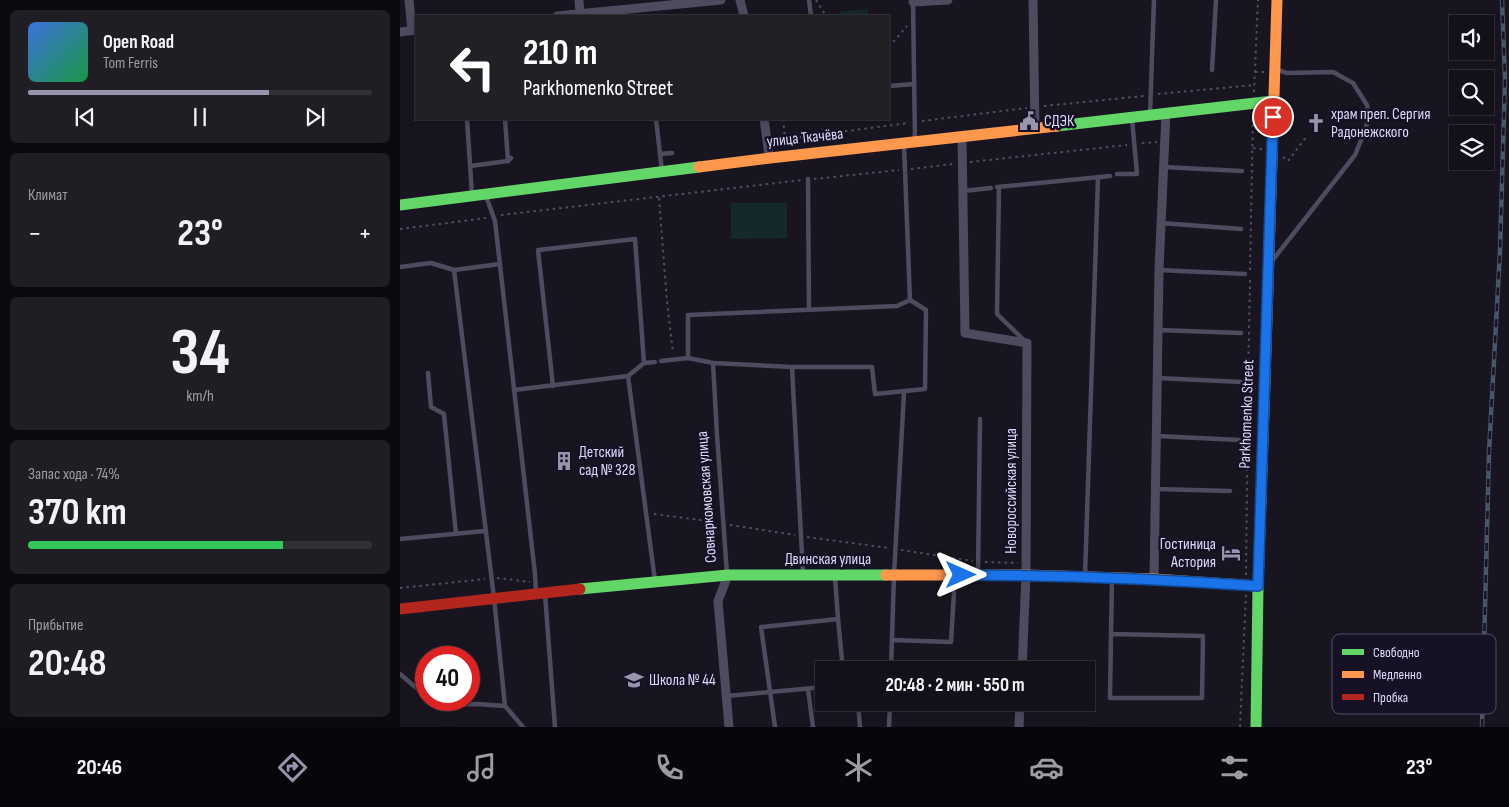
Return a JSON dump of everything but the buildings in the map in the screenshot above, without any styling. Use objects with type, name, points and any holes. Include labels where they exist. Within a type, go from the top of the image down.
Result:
[{"type":"street","points":[[400,32],[414,30],[409,0]]},
{"type":"street","points":[[579,0],[580,14]]},
{"type":"street","points":[[568,15],[625,5],[643,12],[721,0]]},
{"type":"street","points":[[740,0],[744,15]]},
{"type":"street","points":[[913,2],[948,0]]},
{"type":"street","points":[[1033,0],[1035,129]]},
{"type":"street","name":"Parkhomenko Street","points":[[1256,727],[1258,586],[1277,0]]},
{"type":"street","name":"улица Ткачёва","points":[[400,205],[662,172],[769,156],[910,143],[1274,101]]},
{"type":"street","points":[[1154,579],[1159,270],[1166,114]]},
{"type":"street","points":[[764,120],[769,156]]},
{"type":"street","points":[[962,137],[965,333],[1027,343]]},
{"type":"street","name":"Новороссийская улица","points":[[1022,661],[1026,569],[1027,343]]},
{"type":"street","name":"Двинская улица","points":[[400,609],[494,598],[539,590],[728,575],[978,575],[1026,569],[1085,577],[1154,579],[1258,586]]},
{"type":"street","name":"Совнаркомовская улица","points":[[728,575],[718,602],[729,727]]},
{"type":"street","points":[[1019,727],[1020,711]]},
{"type":"lane","points":[[809,0],[811,15]]},
{"type":"lane","points":[[1150,116],[1154,0]]},
{"type":"lane","points":[[1212,70],[1216,0]]},
{"type":"lane","points":[[910,300],[905,170],[914,122],[913,2]]},
{"type":"lane","points":[[1268,265],[1355,155],[1369,118],[1367,105],[1360,93],[1353,84],[1340,75],[1334,72],[1286,73],[1275,68]]},
{"type":"lane","points":[[890,86],[914,84]]},
{"type":"lane","points":[[1117,174],[1137,174],[1132,118]]},
{"type":"lane","points":[[467,120],[472,196]]},
{"type":"lane","points":[[470,166],[509,160],[505,120]]},
{"type":"lane","points":[[656,120],[662,172]]},
{"type":"lane","points":[[660,154],[672,153]]},
{"type":"lane","points":[[1163,167],[1242,171]]},
{"type":"lane","points":[[963,191],[1110,176]]},
{"type":"lane","points":[[1085,577],[1098,177]]},
{"type":"lane","points":[[808,179],[809,310]]},
{"type":"lane","points":[[995,188],[997,314],[1027,343]]},
{"type":"lane","points":[[486,195],[493,217],[500,264],[555,727]]},
{"type":"lane","points":[[1161,223],[1241,229]]},
{"type":"lane","points":[[553,386],[538,250],[635,239],[644,363]]},
{"type":"lane","points":[[400,267],[431,263],[454,270],[500,264]]},
{"type":"lane","points":[[454,270],[494,598],[505,706],[523,727]]},
{"type":"lane","points":[[1159,270],[1245,274]]},
{"type":"lane","points":[[688,358],[688,315],[897,306],[910,300]]},
{"type":"lane","points":[[514,390],[628,376],[644,363],[688,358],[713,363],[792,367],[872,367],[875,394],[926,389],[926,310],[910,300]]},
{"type":"lane","points":[[1158,330],[1241,333]]},
{"type":"lane","name":"Совнаркомовская улица","points":[[713,363],[728,575]]},
{"type":"lane","points":[[792,367],[803,575]]},
{"type":"lane","points":[[428,373],[431,407],[444,414],[456,534]]},
{"type":"lane","points":[[628,376],[656,581]]},
{"type":"lane","points":[[1157,378],[1242,382]]},
{"type":"lane","points":[[891,661],[904,392]]},
{"type":"lane","points":[[978,575],[980,419]]},
{"type":"lane","points":[[1157,436],[1239,440]]},
{"type":"lane","points":[[1156,489],[1230,491]]},
{"type":"lane","points":[[400,539],[485,531]]},
{"type":"lane","points":[[835,575],[842,661]]},
{"type":"lane","points":[[1111,634],[1203,636],[1202,698],[1110,698],[1111,634],[1112,578]]},
{"type":"lane","points":[[892,640],[951,642],[954,592]]},
{"type":"lane","points":[[775,727],[761,627],[838,620]]},
{"type":"lane","points":[[400,674],[415,687]]},
{"type":"lane","points":[[808,688],[813,727]]},
{"type":"lane","points":[[727,696],[815,688]]},
{"type":"lane","points":[[480,704],[505,706]]},
{"type":"lane","points":[[859,711],[860,727]]},
{"type":"lane","points":[[889,727],[890,711]]},
{"type":"path","points":[[816,0],[825,15]]},
{"type":"path","points":[[1240,727],[1246,585],[1248,333],[1258,0]]},
{"type":"path","points":[[890,45],[913,19]]},
{"type":"path","points":[[779,140],[1034,107],[1254,85]]},
{"type":"path","points":[[784,120],[785,139]]},
{"type":"path","points":[[1281,154],[1288,160],[1307,136]]},
{"type":"path","points":[[400,229],[514,213],[808,179],[1164,141]]},
{"type":"path","points":[[659,197],[667,302],[674,360]]},
{"type":"path","points":[[646,513],[1026,569]]},
{"type":"path","points":[[400,588],[491,578],[539,590]]},
{"type":"green space","points":[[868,9],[868,15],[840,15],[839,12]]},
{"type":"green space","points":[[731,203],[787,203],[787,238],[731,239]]},
{"type":"railway","points":[[1484,634],[1489,452],[1500,251],[1505,79],[1502,0]]},
{"type":"railway","points":[[1482,714],[1482,727]]},
{"type":"traffic: fast","points":[[1057,126],[1273,101]]},
{"type":"traffic: fast","points":[[400,205],[699,167]]},
{"type":"traffic: fast","points":[[1256,727],[1258,586],[1265,381]]},
{"type":"traffic: fast","points":[[580,589],[728,575],[886,575]]},
{"type":"traffic: slow","points":[[1265,381],[1277,0]]},
{"type":"traffic: slow","points":[[699,167],[1057,126]]},
{"type":"traffic: slow","points":[[886,575],[1026,575],[1154,579],[1258,586]]},
{"type":"traffic: jam","points":[[400,609],[580,589]]},
{"type":"place","name":"СДЭК","points":[[1029,121]]},
{"type":"place","name":"храм преп. Сергия Радонежского","points":[[1316,123]]},
{"type":"place","name":"Детский сад № 328","points":[[564,461]]},
{"type":"place","name":"Гостиница Астория","points":[[1231,553]]},
{"type":"place","name":"Школа № 44","points":[[634,680]]},
{"type":"route","points":[[961,575],[1154,579],[1258,586],[1273,117]]}]
